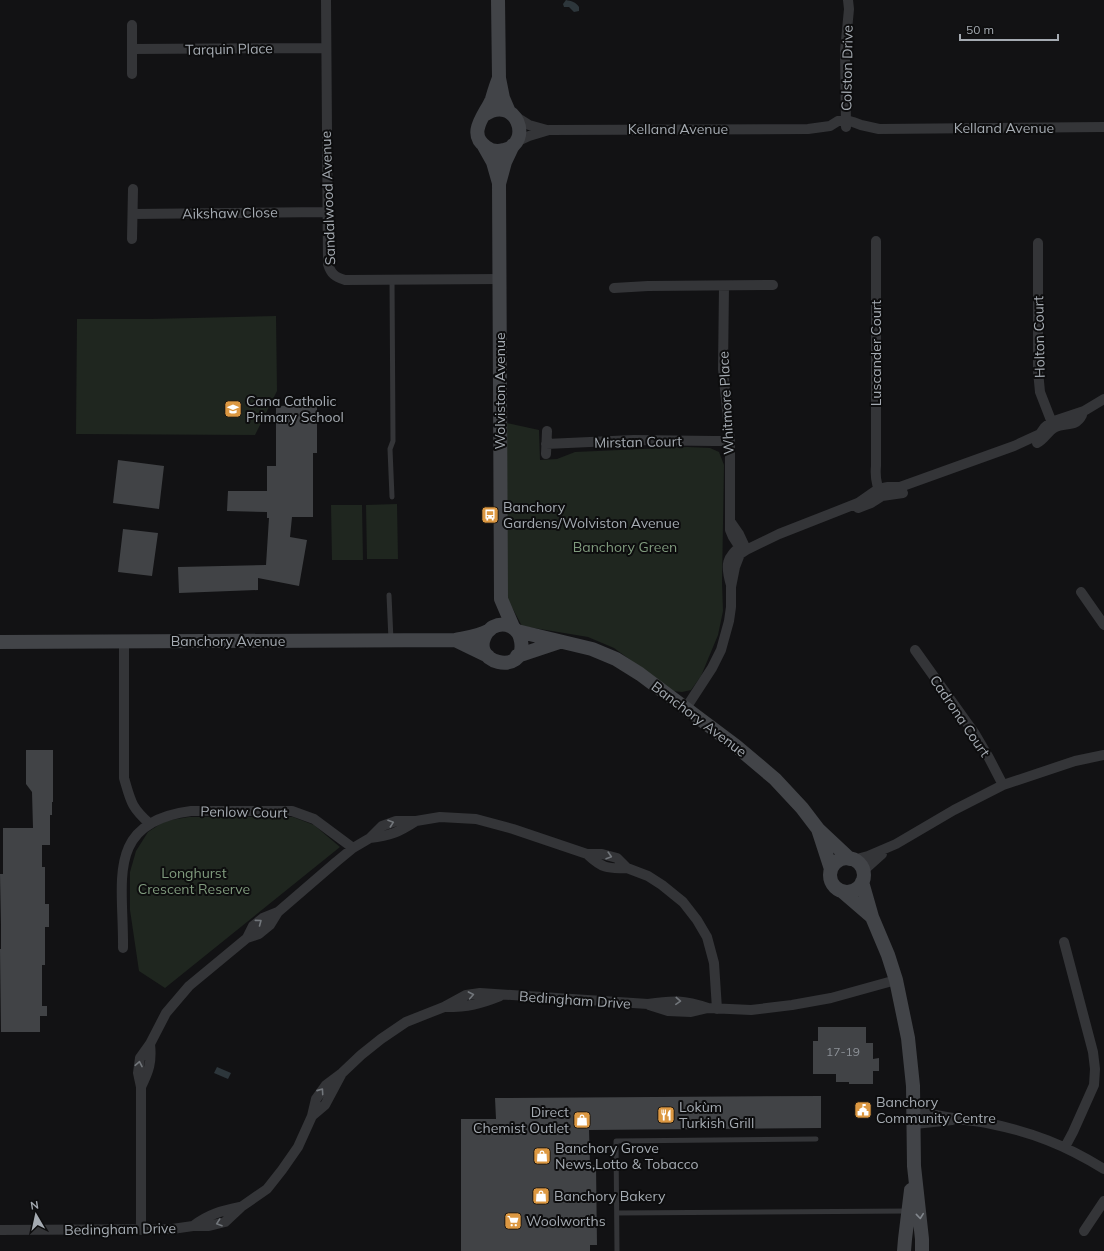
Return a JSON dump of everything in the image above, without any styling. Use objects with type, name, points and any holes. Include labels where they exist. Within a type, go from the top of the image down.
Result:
[{"type":"street","name":"Sandalwood Avenue","points":[[326,0],[326,212],[328,264],[330,272],[345,280],[500,279]]},
{"type":"street","points":[[498,0],[499,78],[503,98],[511,113],[517,120],[520,131],[514,144],[508,149],[495,151],[484,146],[478,134],[478,127],[480,120],[492,99],[499,78]]},
{"type":"street","name":"Colston Drive","points":[[846,124],[845,51],[850,3]]},
{"type":"street","points":[[132,25],[132,74]]},
{"type":"street","name":"Tarquin Place","points":[[132,50],[326,48]]},
{"type":"street","points":[[484,115],[489,111],[496,109],[511,113]]},
{"type":"street","name":"Kelland Avenue","points":[[511,113],[529,125],[549,130],[808,129],[820,133],[831,133],[846,124],[860,133],[868,133],[879,129],[1104,128]]},
{"type":"street","name":"Kelland Avenue","points":[[514,144],[528,136],[549,130]]},
{"type":"street","name":"Wolviston Avenue","points":[[499,184],[505,162],[514,144]]},
{"type":"street","name":"Wolviston Avenue","points":[[484,146],[493,162],[499,184],[502,599],[515,629]]},
{"type":"street","points":[[132,239],[133,189]]},
{"type":"street","name":"Aikshaw Close","points":[[133,214],[326,212]]},
{"type":"street","name":"Luscander Court","points":[[876,241],[875,474],[881,490]]},
{"type":"street","name":"Holton Court","points":[[1038,243],[1038,371],[1040,392],[1052,425]]},
{"type":"street","points":[[614,288],[648,286],[773,285]]},
{"type":"street","name":"Whitmore Place","points":[[724,286],[723,369],[730,441],[729,520],[743,547]]},
{"type":"street","points":[[686,708],[712,668],[721,650],[729,621],[731,587],[737,560],[743,547],[839,512],[862,508],[881,490],[902,493],[909,491],[922,481],[1014,446],[1030,445],[1039,442],[1047,436],[1052,425],[1072,424],[1080,419],[1084,412],[1104,399]]},
{"type":"street","name":"Mirstan Court","points":[[546,432],[546,449],[634,440],[730,441]]},
{"type":"street","points":[[1081,592],[1104,625]]},
{"type":"street","name":"Wolviston Avenue","points":[[489,630],[502,599]]},
{"type":"street","points":[[500,625],[506,625],[515,629],[520,636],[522,643],[521,650],[512,661],[499,663],[492,660],[488,656],[484,650],[483,644],[484,637],[489,630],[500,625]]},
{"type":"street","name":"Banchory Avenue","points":[[515,629],[559,642],[592,649],[616,659],[640,674],[736,746],[775,779],[802,808],[818,829],[852,859]]},
{"type":"street","name":"Banchory Avenue","points":[[0,642],[455,640],[489,630]]},
{"type":"street","name":"Banchory Avenue","points":[[455,640],[488,656]]},
{"type":"street","points":[[124,642],[124,778],[130,800],[137,812],[150,824]]},
{"type":"street","points":[[517,656],[559,642]]},
{"type":"street","name":"Cadrona Court","points":[[915,650],[975,734],[1003,785]]},
{"type":"street","points":[[843,892],[854,890],[871,862],[896,844],[954,810],[1003,785],[1075,761],[1104,755]]},
{"type":"street","name":"Penlow Court","points":[[124,948],[122,876],[126,852],[140,831],[159,818],[176,813],[191,811],[292,812],[314,819],[353,848]]},
{"type":"street","points":[[141,1230],[141,1087],[149,1071],[151,1058],[150,1044],[166,1013],[189,986],[247,938],[253,926],[263,918],[278,912],[353,848],[370,838],[385,837],[400,831],[416,821],[440,817],[476,819],[513,829],[587,854],[598,864],[611,868],[627,868],[648,876],[683,902],[697,920],[707,937],[714,964],[713,1008]]},
{"type":"street","name":"Banchory Avenue","points":[[818,829],[831,869]]},
{"type":"street","points":[[872,917],[835,887],[830,879],[831,869],[837,862],[846,858],[852,859],[868,856],[896,844]]},
{"type":"street","points":[[852,859],[861,866],[872,917],[888,955],[896,980],[908,1038],[914,1086],[914,1166],[922,1245],[905,1245],[914,1166]]},
{"type":"street","points":[[1064,942],[1093,1052],[1095,1069],[1094,1085],[1065,1147]]},
{"type":"street","name":"Bedingham Drive","points":[[0,1230],[172,1229],[193,1226],[205,1217],[218,1212],[241,1207],[266,1189],[282,1170],[298,1147],[312,1116],[316,1099],[326,1085],[342,1074],[361,1055],[406,1022],[444,1007],[464,1007],[482,1004],[502,996],[533,996],[648,1004],[668,1011],[691,1012],[713,1008],[752,1010],[831,998],[896,980]]},
{"type":"street","points":[[914,1118],[931,1123],[960,1119],[986,1122],[1023,1131],[1048,1139],[1104,1169]]},
{"type":"street","points":[[1084,1231],[1104,1201]]},
{"type":"lane","points":[[392,279],[393,441],[390,449],[392,497]]},
{"type":"lane","points":[[390,596],[391,641]]},
{"type":"lane","points":[[617,1251],[616,1141],[816,1139]]},
{"type":"lane","points":[[616,1212],[908,1210]]},
{"type":"green space","points":[[276,316],[277,391],[255,435],[76,434],[77,319]]},
{"type":"green space","name":"Banchory Green","points":[[507,423],[539,430],[540,460],[557,459],[575,452],[687,447],[710,448],[719,452],[724,465],[723,611],[718,635],[701,676],[691,690],[682,692],[673,691],[614,648],[588,637],[522,626],[507,598]]},
{"type":"green space","points":[[397,504],[398,559],[367,559],[366,505]]},
{"type":"green space","points":[[331,505],[362,505],[363,560],[332,560]]},
{"type":"green space","name":"Longhurst Crescent Reserve","points":[[189,817],[293,817],[314,825],[340,847],[165,988],[139,971],[130,910],[130,872],[136,851],[148,832],[165,821]]},
{"type":"shaded area","points":[[566,0],[572,1],[576,4],[579,7],[579,11],[574,12],[569,7],[564,7],[563,4]]},
{"type":"shaded area","points":[[217,1067],[231,1073],[228,1079],[214,1073]]},
{"type":"building","points":[[317,405],[317,453],[313,453],[313,517],[292,517],[290,537],[307,540],[299,586],[258,578],[258,590],[179,593],[178,567],[266,565],[269,518],[267,518],[267,512],[227,511],[228,491],[267,491],[267,466],[276,466],[276,406]]},
{"type":"building","points":[[118,460],[164,466],[159,509],[113,503]]},
{"type":"building","points":[[123,529],[158,533],[152,576],[118,572]]},
{"type":"building","points":[[26,750],[53,750],[53,802],[52,815],[50,815],[50,845],[42,845],[42,867],[45,867],[45,904],[49,904],[49,927],[45,927],[45,965],[42,965],[42,1006],[47,1006],[47,1016],[40,1016],[40,1032],[1,1032],[0,874],[3,874],[3,828],[33,828],[32,792],[26,784]]},
{"type":"building","points":[[818,1027],[866,1027],[866,1043],[873,1043],[873,1059],[879,1058],[879,1071],[873,1071],[873,1084],[849,1084],[849,1082],[836,1082],[836,1074],[813,1074],[813,1041],[818,1041]]},
{"type":"building","points":[[821,1096],[821,1128],[589,1130],[590,1165],[596,1165],[597,1245],[590,1245],[590,1251],[461,1251],[461,1119],[496,1119],[495,1098]]},
{"type":"place","name":"Cana Catholic Primary School","points":[[233,409]]},
{"type":"place","name":"Banchory Gardens/Wolviston Avenue","points":[[490,515]]},
{"type":"place","name":"Banchory Community Centre","points":[[863,1110]]},
{"type":"place","name":"Lokùm Turkish Grill","points":[[666,1115]]},
{"type":"place","name":"Direct Chemist Outlet","points":[[582,1120]]},
{"type":"place","name":"Banchory Grove News,Lotto & Tobacco","points":[[542,1156]]},
{"type":"place","name":"Banchory Bakery","points":[[541,1196]]},
{"type":"place","name":"Woolworths","points":[[513,1221]]}]
